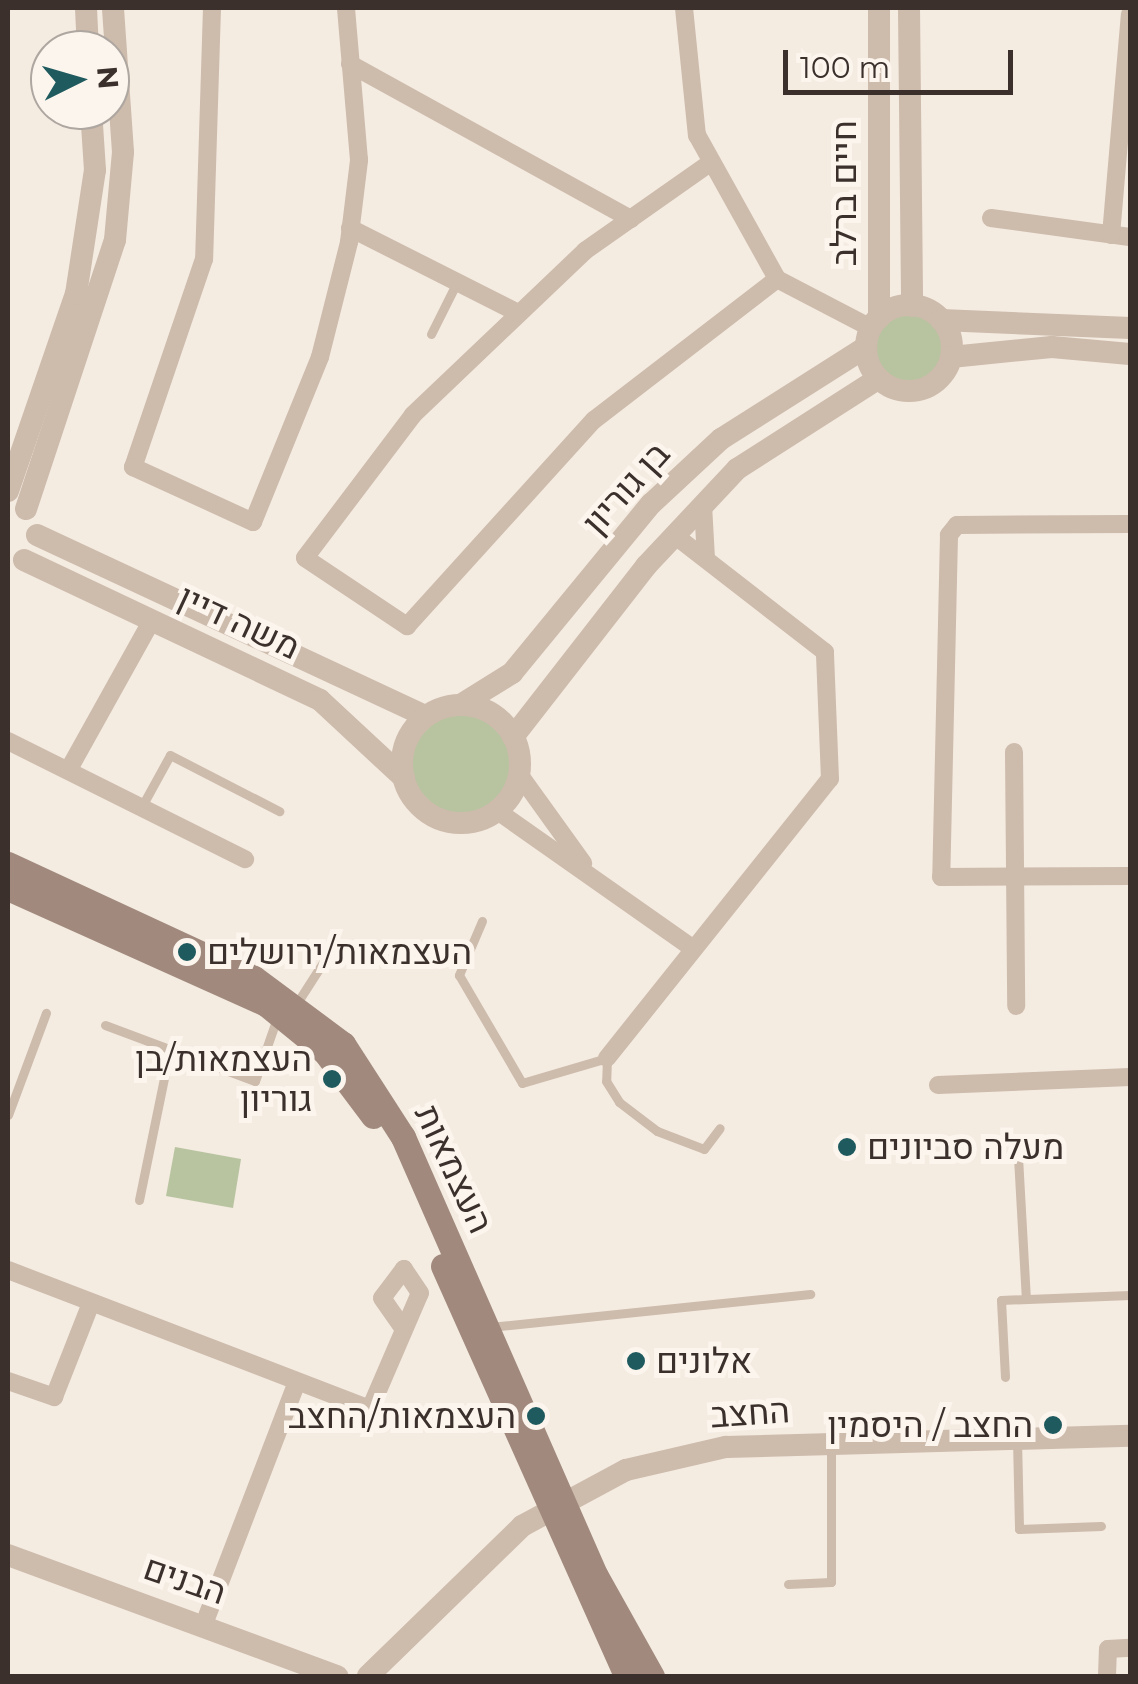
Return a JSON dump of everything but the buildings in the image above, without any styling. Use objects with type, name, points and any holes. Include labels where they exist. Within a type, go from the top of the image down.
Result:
[{"type":"main road","name":"העצמאות","points":[[8,864],[288,1008],[344,1044],[387,1108],[489,1327],[626,1676]]},
{"type":"main road","name":"העצמאות","points":[[8,888],[288,1008],[346,1076],[387,1139],[555,1502],[652,1676]]},
{"type":"street","points":[[16,563],[37,535],[17,505],[115,240],[122,152],[113,8]]},
{"type":"street","points":[[212,8],[204,259],[134,467],[253,522],[315,372],[350,228],[359,160],[346,8]]},
{"type":"street","points":[[684,8],[697,135],[777,279],[803,298],[872,331]]},
{"type":"street","name":"חיים ברלב","points":[[872,331],[880,8]]},
{"type":"street","name":"חיים ברלב","points":[[909,8],[912,306]]},
{"type":"street","points":[[991,218],[1121,236],[1130,15]]},
{"type":"street","points":[[350,64],[631,219]]},
{"type":"street","points":[[8,491],[76,294],[95,170],[92,130]]},
{"type":"street","points":[[710,163],[631,219],[518,313],[412,415],[305,558],[407,626],[594,420],[777,279]]},
{"type":"street","points":[[350,228],[518,313]]},
{"type":"street","points":[[872,331],[912,306],[941,320],[1130,328]]},
{"type":"street","points":[[941,320],[950,357]]},
{"type":"street","points":[[872,331],[876,380]]},
{"type":"street","name":"בן גוריון","points":[[462,704],[512,673],[651,504],[721,439],[872,331]]},
{"type":"street","points":[[513,737],[674,535],[737,469],[876,380],[926,388],[950,357],[1052,347],[1130,354]]},
{"type":"street","points":[[703,505],[706,558]]},
{"type":"street","points":[[1130,524],[956,525],[949,535],[941,877],[1130,876]]},
{"type":"street","name":"משה דיין","points":[[37,535],[425,716]]},
{"type":"street","points":[[607,1058],[691,947],[821,795],[834,733],[825,652],[674,535]]},
{"type":"street","name":"משה דיין","points":[[16,563],[152,620],[320,700],[404,778]]},
{"type":"street","points":[[69,769],[152,620]]},
{"type":"street","points":[[518,774],[496,810],[470,822],[433,816],[404,778],[403,749],[425,716],[462,704],[499,718],[513,737],[518,774],[592,876]]},
{"type":"street","points":[[8,741],[245,859]]},
{"type":"street","points":[[1014,752],[1016,1006]]},
{"type":"street","points":[[496,810],[691,947]]},
{"type":"street","points":[[938,1084],[1130,1077]]},
{"type":"street","points":[[8,1270],[370,1409],[403,1328]]},
{"type":"street","points":[[8,1381],[54,1397],[91,1303]]},
{"type":"street","points":[[204,1624],[296,1382]]},
{"type":"street","name":"החצב","points":[[555,1502],[695,1452],[1130,1436]]},
{"type":"street","points":[[381,1672],[555,1502]]},
{"type":"street","name":"הבנים","points":[[8,1555],[204,1624],[336,1676]]},
{"type":"street","points":[[1107,1676],[1108,1649],[1130,1648]]},
{"type":"lane","points":[[431,334],[456,282]]},
{"type":"lane","points":[[142,806],[170,755],[279,811]]},
{"type":"lane","points":[[482,921],[459,974],[522,1083],[607,1058],[606,1080],[619,1102],[657,1131],[704,1149],[720,1128]]},
{"type":"lane","points":[[104,1025],[255,1081],[288,1008],[331,950]]},
{"type":"lane","points":[[8,1115],[46,1013]]},
{"type":"lane","points":[[138,1200],[170,1049]]},
{"type":"lane","points":[[1018,1157],[1026,1299]]},
{"type":"lane","points":[[489,1327],[810,1294]]},
{"type":"lane","points":[[1004,1378],[1000,1300],[1130,1295]]},
{"type":"lane","points":[[1017,1439],[1019,1528],[1101,1526]]},
{"type":"lane","points":[[788,1584],[831,1582],[831,1444]]},
{"type":"green space","points":[[901,309],[917,309],[938,320],[949,349],[938,378],[917,389],[901,389],[887,383],[875,371],[869,357],[869,341],[875,327],[887,315]]},
{"type":"green space","points":[[461,708],[483,712],[501,724],[513,742],[517,764],[513,786],[501,804],[483,816],[461,820],[439,816],[421,804],[409,786],[405,764],[409,742],[421,724],[439,712]]},
{"type":"green space","points":[[175,1147],[241,1159],[233,1208],[166,1196]]},
{"type":"place","name":"העצמאות/ירושלים","points":[[187,952]]},
{"type":"place","name":"העצמאות/בן גוריון","points":[[332,1079]]},
{"type":"place","name":"מעלה סביונים","points":[[847,1147]]},
{"type":"place","name":"אלונים","points":[[636,1361]]},
{"type":"place","name":"העצמאות/החצב","points":[[536,1416]]},
{"type":"place","name":"החצב / היסמין","points":[[1053,1425]]}]
